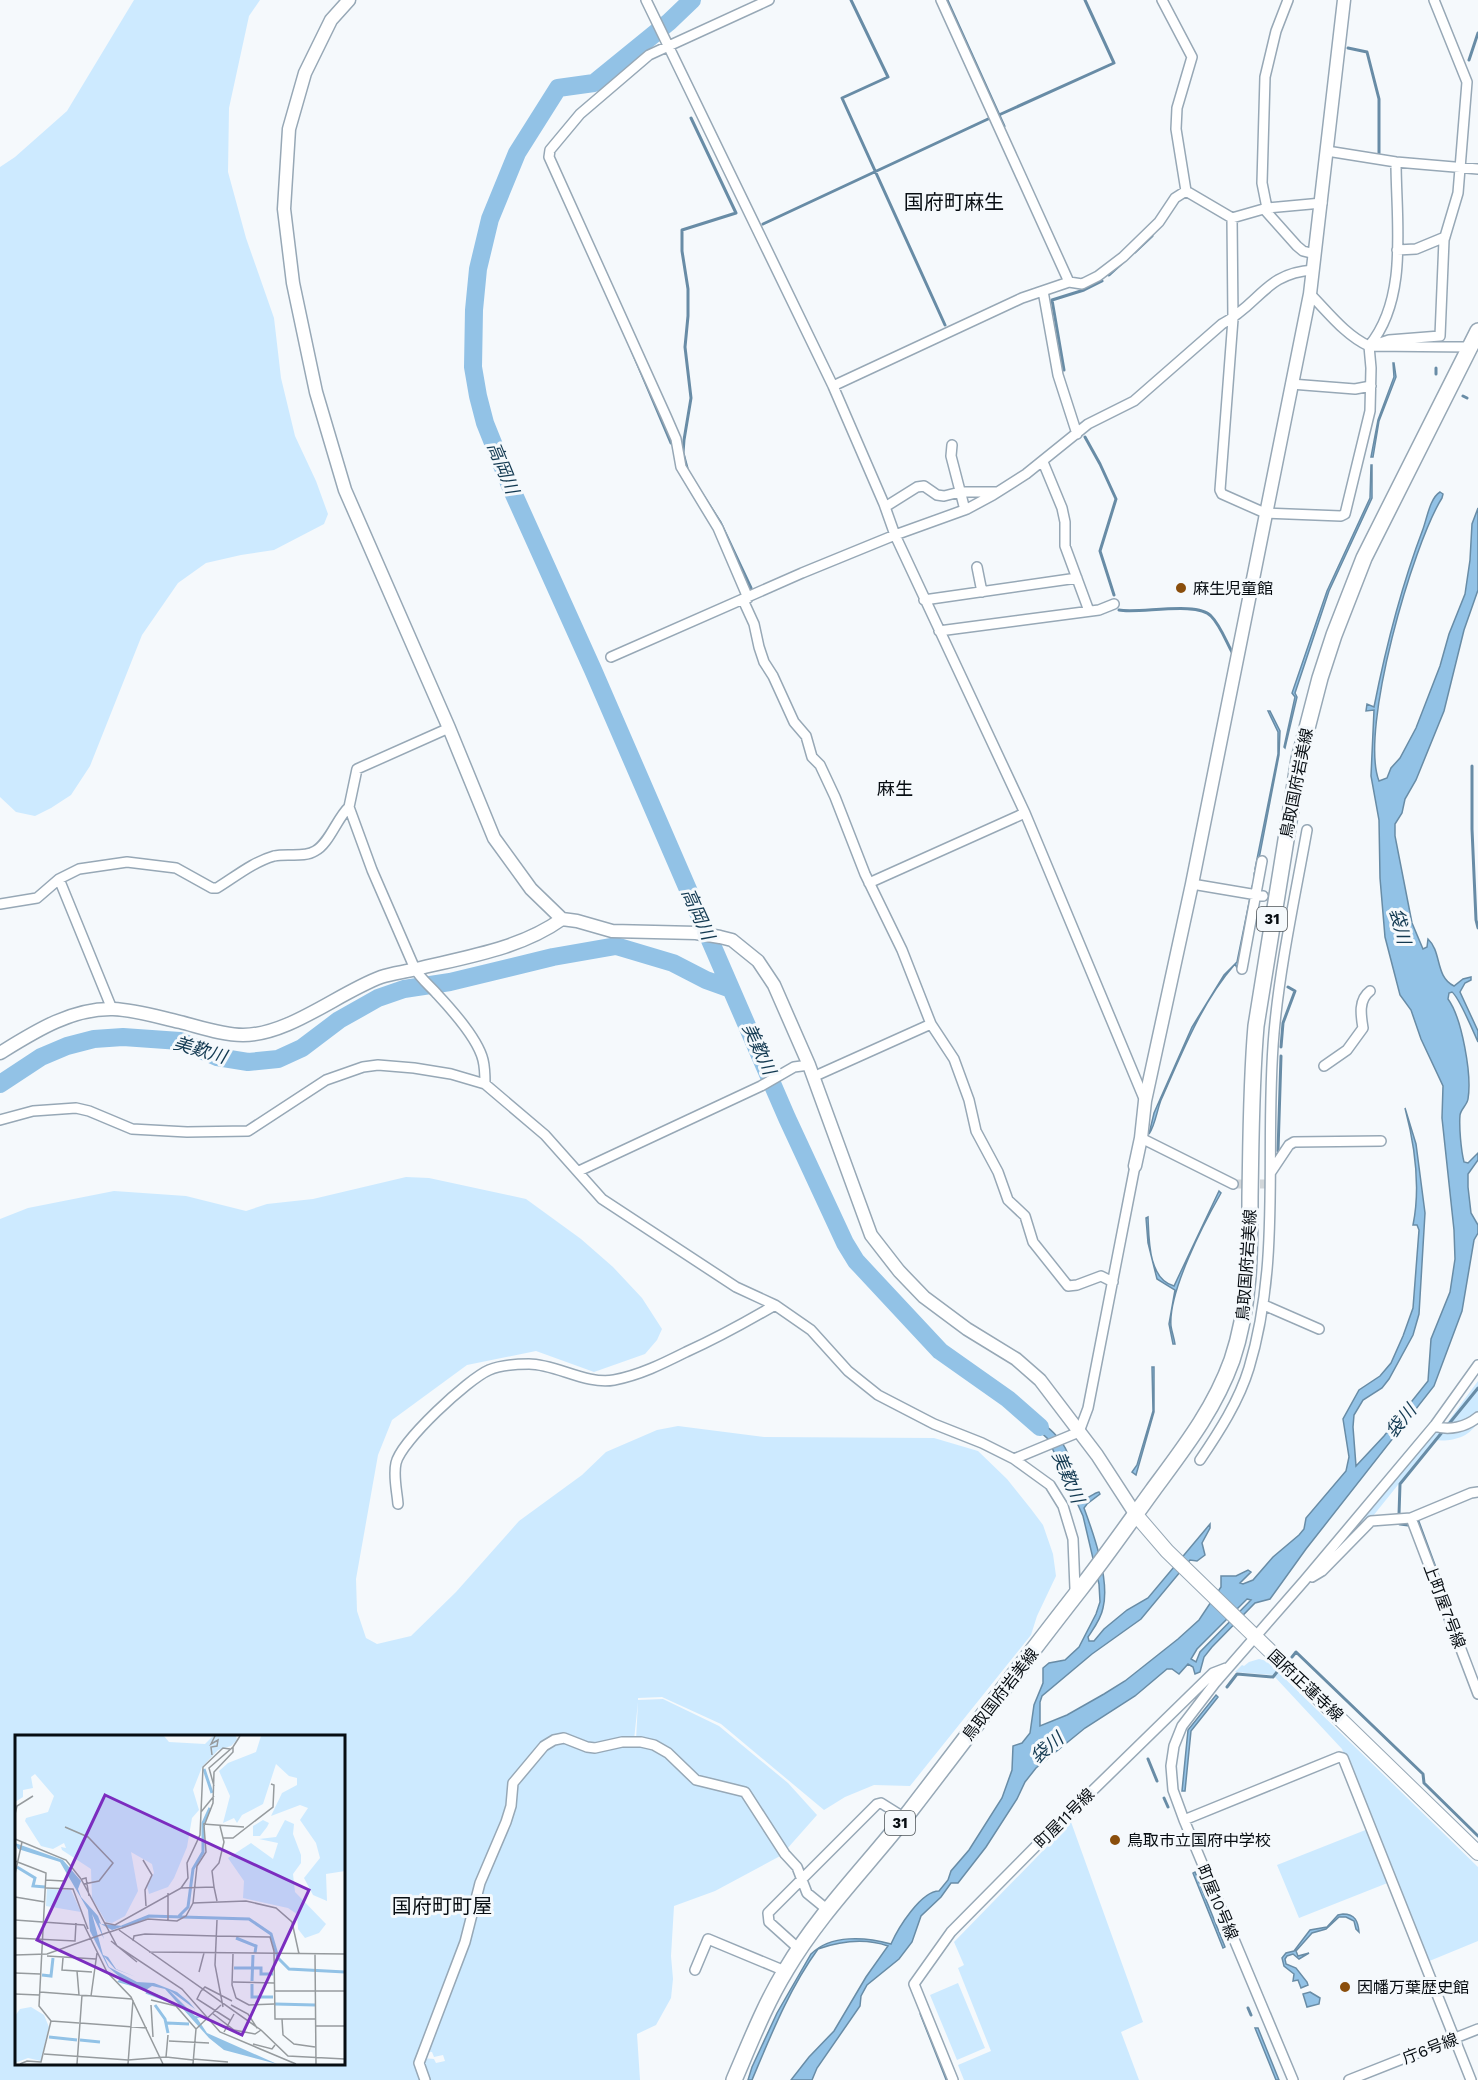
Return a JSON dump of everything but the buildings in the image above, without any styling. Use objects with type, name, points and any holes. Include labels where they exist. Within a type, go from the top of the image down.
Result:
[{"type":"main road","name":"鳥取国府岩美線","points":[[734,2080],[785,1971],[800,1949],[905,1818],[1119,1539],[1208,1413],[1227,1372],[1240,1333],[1249,1269],[1252,1070],[1256,1026],[1299,759],[1320,678],[1344,607],[1364,558],[1474,347],[1478,331]]},
{"type":"main road","name":"国府正蓮寺線","points":[[1136,1515],[1173,1556],[1478,1853]]},
{"type":"street","points":[[349,0],[331,20],[305,73],[289,129],[284,209],[293,283],[316,392],[345,490],[449,728],[494,838],[531,890],[562,919],[612,931],[696,933],[732,940],[759,961],[774,985],[811,1071],[871,1235],[899,1271],[924,1297],[967,1329],[1016,1359],[1040,1380],[1136,1515]]},
{"type":"street","points":[[646,0],[832,386],[924,600],[1025,813],[1146,1101]]},
{"type":"street","points":[[769,0],[667,42],[580,114],[550,150],[549,157],[676,439],[681,467],[718,528],[754,624],[764,662],[795,722],[806,736],[813,757],[835,797],[869,883],[902,950],[931,1024],[954,1059],[969,1100],[976,1131],[998,1172],[1008,1200],[1028,1221],[1034,1242],[1068,1286],[1101,1276],[1113,1282]]},
{"type":"street","points":[[941,0],[1069,282]]},
{"type":"street","points":[[1162,0],[1172,23],[1192,57],[1177,108],[1176,129],[1186,191]]},
{"type":"street","points":[[1288,0],[1276,31],[1265,77],[1262,183],[1265,208],[1297,246],[1303,251],[1315,254]]},
{"type":"street","points":[[1014,1459],[1079,1432],[1088,1408],[1141,1138],[1146,1101],[1192,884],[1310,294],[1344,0]]},
{"type":"street","points":[[1368,346],[1389,340],[1440,336],[1445,237],[1458,193],[1467,82],[1434,0]]},
{"type":"street","points":[[1327,151],[1396,162],[1478,169]]},
{"type":"street","points":[[1232,218],[1233,318],[1220,490],[1222,494],[1265,513],[1341,516],[1345,514],[1370,411],[1368,346],[1379,334],[1392,302],[1397,250],[1396,162]]},
{"type":"street","points":[[832,386],[1022,298],[1069,282],[1082,284],[1090,280],[1123,257],[1159,222],[1175,198],[1186,191]]},
{"type":"street","points":[[1186,191],[1232,218],[1265,208],[1322,203]]},
{"type":"street","points":[[1397,250],[1416,249],[1445,237]]},
{"type":"street","points":[[611,657],[895,535],[965,510],[1043,462],[1088,424],[1134,401],[1222,324],[1233,318],[1281,277],[1313,270]]},
{"type":"street","points":[[1043,291],[1059,375],[1077,434]]},
{"type":"street","points":[[1310,294],[1341,325],[1368,346],[1474,347]]},
{"type":"street","points":[[1291,384],[1355,389],[1371,386]]},
{"type":"street","points":[[952,445],[951,456],[965,510]]},
{"type":"street","points":[[1043,462],[1062,508],[1065,546],[1089,611]]},
{"type":"street","points":[[885,507],[917,487],[924,486],[937,495],[944,496],[960,492],[999,491]]},
{"type":"street","points":[[977,567],[982,592]]},
{"type":"street","points":[[924,600],[1077,578]]},
{"type":"street","points":[[939,631],[1099,610],[1114,604]]},
{"type":"street","points":[[449,728],[357,769],[349,807],[372,870],[416,969],[420,977],[439,995],[477,1046],[483,1059],[486,1084]]},
{"type":"street","points":[[0,904],[37,898],[59,879],[79,870],[127,862],[176,868],[212,888],[217,888],[253,865],[275,856],[314,852],[321,847],[340,815],[349,807]]},
{"type":"street","points":[[869,883],[1025,813]]},
{"type":"street","points":[[1200,1460],[1224,1423],[1249,1369],[1264,1305],[1270,1251],[1274,1033],[1292,900],[1307,830]]},
{"type":"street","points":[[1242,969],[1260,896],[1262,861]]},
{"type":"street","points":[[59,879],[112,1009]]},
{"type":"street","points":[[1192,884],[1260,896]]},
{"type":"street","points":[[0,1053],[57,1020],[82,1013],[112,1009],[141,1012],[242,1035],[268,1031],[381,977],[519,942],[550,928],[562,919]]},
{"type":"street","points":[[1324,1066],[1347,1050],[1363,1028],[1361,1013],[1363,1002],[1365,995],[1370,992]]},
{"type":"street","points":[[579,1171],[761,1086],[795,1067],[811,1071],[931,1024]]},
{"type":"street","points":[[0,1120],[33,1111],[76,1108],[89,1110],[132,1129],[187,1132],[248,1131],[326,1080],[378,1065],[451,1074],[486,1084],[545,1135],[602,1199],[736,1287],[775,1305],[811,1330],[848,1371],[878,1395],[934,1424],[982,1443],[1014,1459],[1050,1485],[1063,1506],[1074,1539],[1077,1593]]},
{"type":"street","points":[[1141,1138],[1233,1184]]},
{"type":"street","points":[[1270,1174],[1289,1145],[1294,1142],[1381,1141]]},
{"type":"street","points":[[398,1504],[396,1462],[406,1443],[470,1383],[488,1371],[510,1365],[532,1364],[577,1377],[611,1381],[641,1374],[734,1329],[775,1305]]},
{"type":"street","points":[[1264,1305],[1319,1329]]},
{"type":"street","points":[[1304,1581],[1434,1426],[1478,1365]]},
{"type":"street","points":[[1434,1426],[1445,1429],[1461,1426],[1478,1417]]},
{"type":"street","points":[[1304,1581],[1322,1571],[1371,1521],[1411,1518],[1478,1492]]},
{"type":"street","name":"上町屋7号線","points":[[1411,1518],[1478,1694]]},
{"type":"street","name":"町屋10号線","points":[[1293,2080],[1184,1820],[1173,1790],[1171,1766],[1174,1746],[1182,1726],[1228,1668],[1304,1581]]},
{"type":"street","name":"町屋11号線","points":[[953,2080],[914,1983],[951,1932],[1040,1842],[1213,1673],[1228,1668]]},
{"type":"street","points":[[424,2080],[418,2063],[465,1942],[480,1883],[506,1822],[511,1806],[513,1783],[544,1746],[554,1740],[564,1738],[587,1747],[622,1742],[654,1745],[668,1753],[696,1780],[745,1792],[785,1854],[797,1867],[807,1893],[829,1911]]},
{"type":"street","points":[[1184,1820],[1339,1757],[1343,1758],[1471,2080]]},
{"type":"street","points":[[800,1949],[769,1922],[768,1913],[877,1804],[881,1803],[905,1818]]},
{"type":"street","points":[[695,1970],[708,1940],[785,1971]]},
{"type":"street","name":"庁6号線","points":[[1349,2080],[1478,2029]]},
{"type":"shaded area","points":[[134,0],[260,0],[249,16],[229,108],[228,172],[246,238],[274,318],[281,378],[295,436],[316,481],[328,514],[324,524],[274,550],[206,563],[178,583],[142,635],[90,766],[71,795],[35,816],[16,812],[0,797],[0,167],[15,157],[67,111]]},
{"type":"shaded area","points":[[406,1177],[429,1178],[526,1199],[581,1239],[613,1267],[642,1298],[662,1329],[657,1340],[645,1354],[594,1372],[536,1351],[467,1365],[392,1420],[378,1455],[356,1579],[357,1611],[366,1638],[377,1644],[411,1636],[456,1592],[519,1521],[582,1475],[606,1452],[657,1430],[678,1426],[764,1437],[934,1438],[978,1451],[1007,1479],[1043,1525],[1053,1554],[1056,1576],[1037,1616],[1031,1635],[910,1786],[874,1785],[845,1797],[824,1810],[721,1724],[662,1697],[638,1698],[638,1700],[663,1699],[719,1726],[788,1783],[817,1815],[786,1850],[748,1789],[702,1780],[687,1767],[636,1740],[638,1702],[634,1740],[589,1745],[564,1737],[521,1769],[463,1942],[421,2053],[422,2080],[0,2080],[0,1219],[28,1208],[114,1191],[186,1196],[246,1211],[267,1204],[313,1199]]},
{"type":"shaded area","points":[[1478,1381],[1478,1413],[1462,1423],[1444,1427]]},
{"type":"shaded area","points":[[1478,1421],[1475,1427],[1459,1438],[1434,1440],[1373,1516],[1366,1519],[1320,1567],[1394,1478],[1401,1474],[1420,1451],[1423,1442],[1433,1430]]},
{"type":"shaded area","points":[[1259,1659],[1267,1661],[1478,1867],[1478,1941],[1427,1962],[1342,1749],[1273,1675],[1235,1672],[1242,1665]]},
{"type":"shaded area","points":[[559,1741],[640,1745],[666,1755],[695,1782],[744,1795],[782,1855],[715,1891],[674,1906],[671,1998],[656,2025],[637,2034],[640,2080],[426,2080],[423,2058],[434,2059],[436,2063],[445,2061],[443,2055],[434,2057],[432,2052],[426,2052],[469,1931],[514,1786],[548,1746]]},
{"type":"shaded area","points":[[1071,1822],[1143,2022],[1121,2032],[1139,2080],[964,2080],[958,2065],[991,2051],[958,1968],[964,1965],[954,1942]]},
{"type":"shaded area","points":[[1368,1829],[1390,1882],[1299,1918],[1277,1865]]},
{"type":"shaded area","points":[[958,1983],[985,2048],[957,2060],[930,1995]]},
{"type":"water","points":[[1393,363],[1396,377],[1379,421],[1373,457],[1371,457],[1378,420],[1394,377]]},
{"type":"water","points":[[1371,465],[1372,498],[1329,591],[1295,693],[1297,697],[1285,748],[1295,697],[1292,693],[1327,591],[1370,498]]},
{"type":"water","name":"袋川","points":[[1440,492],[1443,494],[1417,554],[1392,638],[1376,722],[1375,756],[1379,781],[1387,778],[1416,728],[1465,594],[1472,524],[1478,508],[1478,590],[1464,630],[1444,711],[1416,780],[1405,799],[1402,813],[1395,824],[1395,836],[1412,923],[1423,949],[1427,947],[1428,939],[1432,944],[1441,971],[1448,982],[1454,986],[1463,979],[1471,977],[1460,992],[1478,1031],[1478,1042],[1458,1000],[1452,992],[1449,993],[1448,999],[1462,1033],[1469,1076],[1468,1099],[1460,1115],[1460,1132],[1464,1162],[1468,1163],[1478,1153],[1478,1160],[1468,1174],[1468,1187],[1471,1213],[1478,1225],[1478,1233],[1474,1240],[1462,1311],[1434,1386],[1306,1549],[1270,1599],[1255,1603],[1212,1647],[1204,1657],[1200,1672],[1195,1674],[1193,1667],[1188,1664],[1179,1674],[1172,1669],[1167,1669],[1135,1696],[1085,1728],[1036,1768],[1025,1782],[1017,1799],[986,1847],[958,1883],[951,1883],[941,1897],[921,1916],[912,1942],[899,1959],[867,1985],[861,1996],[860,2006],[817,2068],[812,2080],[791,2080],[834,2031],[866,1977],[888,1946],[871,1942],[853,1942],[818,1949],[789,1996],[752,2080],[748,2080],[777,2013],[811,1954],[819,1948],[828,1943],[839,1940],[860,1939],[891,1944],[905,1920],[918,1904],[925,1897],[939,1891],[948,1880],[951,1871],[969,1850],[1002,1798],[1012,1770],[1013,1746],[1022,1743],[1030,1733],[1034,1705],[1043,1683],[1043,1668],[1049,1663],[1065,1660],[1079,1647],[1096,1614],[1100,1602],[1099,1584],[1083,1516],[1048,1439],[1021,1414],[1024,1409],[1049,1428],[1060,1440],[1070,1460],[1082,1500],[1099,1492],[1100,1494],[1084,1508],[1100,1558],[1105,1597],[1102,1612],[1088,1637],[1089,1641],[1094,1641],[1104,1629],[1127,1610],[1148,1598],[1210,1524],[1202,1543],[1205,1555],[1197,1561],[1190,1560],[1141,1619],[1092,1654],[1042,1696],[1040,1726],[1067,1715],[1125,1681],[1178,1639],[1199,1620],[1221,1587],[1221,1576],[1236,1576],[1248,1570],[1251,1572],[1240,1583],[1253,1580],[1273,1557],[1299,1535],[1304,1529],[1306,1518],[1346,1471],[1349,1457],[1343,1419],[1359,1390],[1380,1376],[1391,1363],[1413,1308],[1419,1230],[1417,1225],[1413,1225],[1417,1196],[1416,1166],[1405,1108],[1416,1144],[1425,1213],[1419,1314],[1413,1335],[1389,1379],[1382,1388],[1363,1400],[1354,1415],[1356,1466],[1384,1436],[1428,1381],[1431,1339],[1450,1292],[1455,1259],[1442,1118],[1443,1086],[1421,1039],[1411,1010],[1400,995],[1385,937],[1380,878],[1379,820],[1371,776],[1374,710],[1366,711],[1367,704],[1374,707],[1401,595],[1429,509]],"holes":[[[1247,1599],[1251,1600],[1200,1652],[1196,1662],[1191,1659],[1197,1649]]]},
{"type":"water","points":[[1268,711],[1280,731],[1279,755],[1257,869],[1255,869],[1278,754],[1278,732]]},
{"type":"water","points":[[1250,898],[1252,898],[1237,968],[1235,964]]},
{"type":"water","points":[[1235,964],[1212,995],[1193,1029],[1161,1100],[1149,1134],[1154,1113],[1192,1027],[1224,975]]},
{"type":"water","points":[[1219,1191],[1221,1193],[1188,1258],[1175,1295],[1171,1326],[1175,1344],[1173,1344],[1169,1324],[1175,1290],[1157,1279],[1148,1243],[1146,1218],[1148,1217],[1150,1247],[1155,1267],[1165,1282],[1174,1286]]},
{"type":"water","points":[[1152,1367],[1154,1367],[1154,1412],[1136,1475],[1132,1472],[1137,1465],[1153,1411]]},
{"type":"water","points":[[1216,1695],[1218,1697],[1191,1731],[1185,1791],[1182,1791],[1188,1730]]},
{"type":"water","points":[[1195,1872],[1225,1947],[1223,1948],[1193,1873]]},
{"type":"water","points":[[1343,1914],[1355,1919],[1359,1932],[1354,1921],[1346,1917],[1339,1917],[1326,1929],[1312,1933],[1296,1951],[1298,1956],[1309,1953],[1299,1959],[1293,1954],[1285,1959],[1286,1964],[1296,1968],[1307,1982],[1308,1985],[1301,1988],[1298,1980],[1293,1981],[1294,1974],[1284,1966],[1282,1958],[1286,1953],[1294,1951],[1310,1930],[1327,1927],[1338,1915]]},
{"type":"water","points":[[1310,1992],[1320,1998],[1319,2004],[1307,2007],[1303,1994]]},
{"type":"water","points":[[1255,2028],[1258,2028],[1279,2080],[1276,2080]]},
{"type":"waterway","name":"高岡川","points":[[692,0],[669,22],[594,83],[558,88],[517,153],[490,219],[478,269],[474,310],[473,367],[478,396],[485,423],[511,488],[593,670],[787,1118],[845,1243],[856,1261],[940,1351],[1008,1399],[1040,1427]]},
{"type":"waterway","points":[[851,0],[888,77],[842,98],[945,325]]},
{"type":"waterway","points":[[947,0],[1004,126]]},
{"type":"waterway","points":[[1001,114],[1114,63],[1085,0]]},
{"type":"waterway","points":[[1469,60],[1478,33]]},
{"type":"waterway","points":[[1348,48],[1367,52],[1379,99],[1379,153]]},
{"type":"waterway","points":[[687,468],[683,453],[691,398],[685,347],[688,289],[682,251],[682,230],[736,213],[691,118]]},
{"type":"waterway","points":[[763,224],[988,119]]},
{"type":"waterway","points":[[1135,252],[1152,236]]},
{"type":"waterway","points":[[1109,275],[1121,264]]},
{"type":"waterway","points":[[1064,370],[1052,300],[1084,290],[1102,281]]},
{"type":"waterway","points":[[630,346],[671,443]]},
{"type":"waterway","points":[[1436,368],[1436,374]]},
{"type":"waterway","points":[[1463,396],[1467,398]]},
{"type":"waterway","points":[[1085,437],[1116,499],[1100,551],[1114,595]]},
{"type":"waterway","points":[[702,494],[720,522],[751,588]]},
{"type":"waterway","points":[[1119,610],[1194,609],[1204,612],[1211,616],[1217,624],[1232,652]]},
{"type":"waterway","points":[[1472,766],[1472,829],[1478,928]]},
{"type":"waterway","name":"美歎川","points":[[0,1084],[41,1057],[67,1046],[94,1039],[123,1037],[180,1041],[217,1057],[248,1062],[278,1059],[302,1048],[339,1020],[378,998],[404,989],[450,982],[553,957],[616,946],[673,963],[706,980],[731,989]]},
{"type":"waterway","points":[[1281,1047],[1283,1023],[1295,991],[1288,987]]},
{"type":"waterway","points":[[1278,1151],[1281,1056]]},
{"type":"waterway","points":[[1399,1514],[1400,1484],[1478,1388]]},
{"type":"waterway","points":[[1418,1521],[1442,1586]]},
{"type":"waterway","points":[[1400,1524],[1408,1525]]},
{"type":"waterway","points":[[1292,1657],[1296,1652],[1423,1774],[1424,1783],[1478,1836]]},
{"type":"waterway","points":[[1227,1687],[1237,1674],[1273,1677],[1277,1672]]},
{"type":"waterway","points":[[1148,1759],[1157,1781]]},
{"type":"waterway","points":[[1164,1798],[1168,1807]]},
{"type":"waterway","points":[[1248,2008],[1251,2015]]},
{"type":"waterway","points":[[921,2014],[947,2080]]},
{"type":"tunnel","points":[[1263,896],[1289,900]]},
{"type":"tunnel","points":[[1233,1184],[1270,1184]]},
{"type":"place","name":"麻生児童館","points":[[1181,588]]},
{"type":"place","name":"鳥取市立国府中学校","points":[[1115,1840]]},
{"type":"place","name":"因幡万葉歴史館","points":[[1345,1987]]},
{"type":"district","name":"国府町麻生","points":[[954,202]]},
{"type":"district","name":"麻生","points":[[895,789]]},
{"type":"district","name":"国府町町屋","points":[[442,1906]]}]
